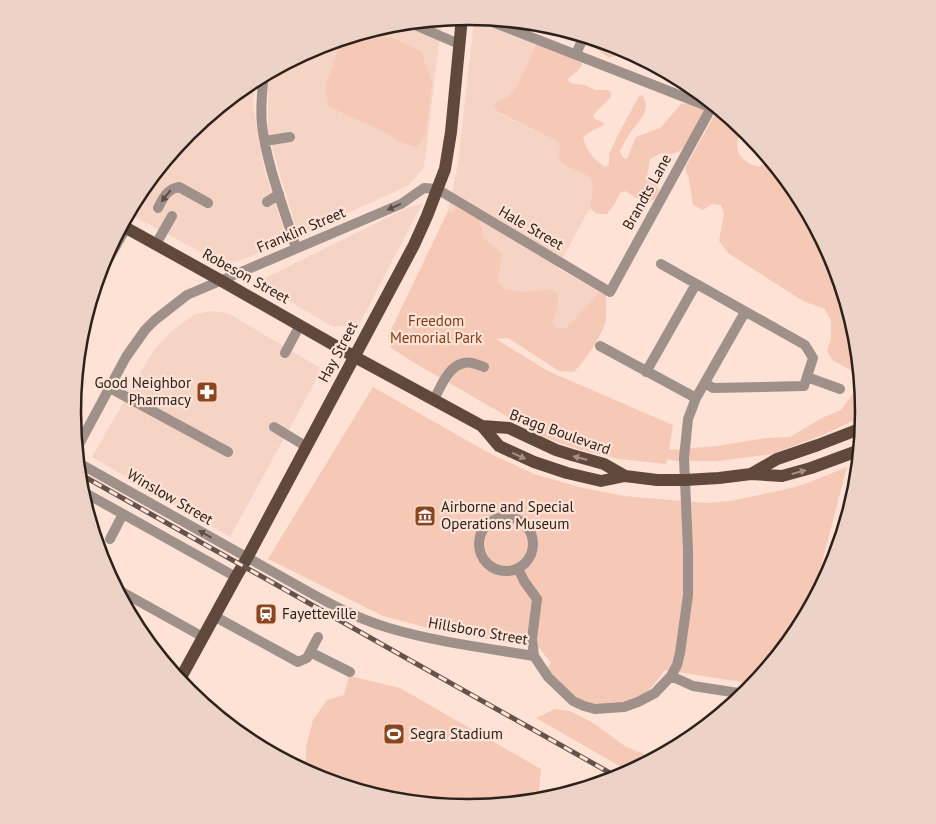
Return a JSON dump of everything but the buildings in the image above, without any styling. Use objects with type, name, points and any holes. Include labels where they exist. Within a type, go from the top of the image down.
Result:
[{"type":"main road","name":"Hay Street","points":[[183,674],[248,558],[414,245],[427,216],[445,169],[451,132],[461,25]]},
{"type":"main road","name":"Robeson Street","points":[[127,229],[355,357]]},
{"type":"main road","name":"Bragg Boulevard","points":[[355,357],[482,426],[499,446],[550,468],[601,481],[625,476],[657,480],[719,478],[751,474],[782,476],[853,453]]},
{"type":"main road","name":"Bragg Boulevard","points":[[482,426],[509,428],[556,450],[604,464],[625,476]]},
{"type":"main road","name":"Bragg Boulevard","points":[[751,474],[777,459],[812,448],[854,431]]},
{"type":"street","points":[[505,27],[704,105]]},
{"type":"street","points":[[421,28],[460,44]]},
{"type":"street","points":[[576,54],[581,42]]},
{"type":"street","points":[[263,84],[261,109],[265,141],[296,248]]},
{"type":"street","name":"Brandts Lane","points":[[610,292],[710,110]]},
{"type":"street","points":[[265,141],[290,137]]},
{"type":"street","points":[[158,208],[172,188],[179,187],[208,203]]},
{"type":"street","name":"Franklin Street","points":[[82,439],[126,357],[145,330],[187,295],[401,204],[424,188],[437,189]]},
{"type":"street","name":"Hale Street","points":[[437,189],[610,292]]},
{"type":"street","points":[[267,202],[279,194]]},
{"type":"street","points":[[156,244],[172,216]]},
{"type":"street","points":[[661,264],[805,345],[813,358],[804,386],[713,388],[705,383]]},
{"type":"street","points":[[646,372],[696,284]]},
{"type":"street","points":[[735,692],[693,686],[671,676],[677,665],[680,653],[688,595],[684,458],[688,419],[696,398],[745,312]]},
{"type":"street","points":[[285,353],[300,325]]},
{"type":"street","points":[[600,346],[696,398]]},
{"type":"street","points":[[434,399],[454,367],[470,363],[484,367]]},
{"type":"street","points":[[807,376],[840,389]]},
{"type":"street","points":[[110,388],[228,452]]},
{"type":"street","points":[[274,428],[307,447]]},
{"type":"street","name":"Winslow Street","points":[[85,466],[248,558]]},
{"type":"street","points":[[90,496],[236,577]]},
{"type":"street","points":[[110,539],[123,514]]},
{"type":"street","points":[[507,516],[518,519],[530,530],[533,541],[532,552],[526,562],[518,568],[507,571],[496,569],[486,562],[481,552],[481,535],[487,525],[496,519],[507,516]]},
{"type":"street","name":"Hillsboro Street","points":[[248,558],[334,606],[382,626],[416,635],[534,656],[548,677],[573,701],[584,706],[596,709],[624,707],[654,693],[671,676]]},
{"type":"street","points":[[518,568],[524,581],[537,599],[532,639],[534,656]]},
{"type":"street","points":[[127,595],[203,637]]},
{"type":"street","points":[[214,616],[298,662],[307,658],[318,637]]},
{"type":"street","points":[[310,652],[350,672]]},
{"type":"shaded area","points":[[474,25],[486,26],[536,45],[519,82],[509,96],[496,102],[493,107],[498,113],[553,139],[560,145],[558,156],[562,164],[590,177],[593,184],[590,208],[557,268],[606,295],[606,321],[600,335],[566,328],[557,330],[471,272],[460,219],[448,211],[458,163]]},
{"type":"shaded area","points":[[441,26],[424,167],[409,185],[307,232],[297,230],[278,168],[268,130],[269,80],[320,54],[393,32]]},
{"type":"shaded area","points":[[255,89],[253,105],[264,169],[286,236],[285,243],[235,262],[211,258],[134,216],[161,176],[194,138],[232,105]]},
{"type":"shaded area","points":[[422,204],[359,325],[333,327],[257,282],[409,207]]},
{"type":"shaded area","points":[[213,311],[228,313],[322,369],[230,537],[92,457],[153,351],[173,330],[195,314]]},
{"type":"green space","points":[[378,36],[393,38],[421,51],[432,83],[426,133],[417,147],[400,142],[389,134],[329,106],[326,85],[339,48]]},
{"type":"green space","points":[[543,44],[581,62],[581,67],[568,79],[569,82],[585,85],[596,90],[608,90],[611,93],[610,98],[593,115],[595,119],[604,123],[603,126],[583,137],[586,147],[591,154],[605,167],[609,165],[609,154],[639,96],[642,95],[646,106],[643,115],[620,151],[623,158],[627,159],[636,137],[660,128],[681,104],[694,104],[705,111],[685,147],[678,152],[671,154],[662,153],[650,159],[647,176],[659,189],[656,198],[650,202],[639,199],[625,191],[620,193],[607,214],[597,214],[590,208],[593,184],[590,177],[562,164],[558,156],[560,145],[553,139],[498,112],[493,107],[496,102],[509,96],[519,82],[536,45]]},
{"type":"green space","points":[[595,47],[618,55],[609,58]]},
{"type":"green space","points":[[714,116],[719,117],[740,136],[737,148],[746,162],[759,167],[765,164],[775,176],[803,219],[826,264],[842,312],[853,371],[832,360],[827,350],[831,339],[831,321],[825,309],[803,301],[728,253],[719,241],[724,214],[721,205],[712,204],[703,210],[693,205],[689,179],[685,168]]},
{"type":"green space","name":"Freedom Memorial Park","points":[[455,208],[475,216],[479,220],[483,238],[502,253],[498,282],[505,289],[522,292],[550,289],[558,293],[558,306],[552,323],[557,329],[566,328],[599,293],[606,295],[606,316],[603,329],[592,349],[574,372],[559,371],[508,338],[496,339],[548,371],[673,425],[669,450],[717,446],[765,438],[790,437],[822,418],[841,410],[854,392],[855,420],[825,434],[772,454],[718,461],[677,461],[667,459],[666,464],[619,459],[578,449],[543,437],[391,348],[388,336],[448,211],[452,213]]},
{"type":"green space","points":[[373,387],[489,453],[534,474],[579,487],[624,496],[707,503],[730,501],[805,484],[847,467],[818,576],[790,627],[775,648],[745,683],[665,670],[638,702],[608,709],[573,701],[550,672],[548,667],[551,663],[532,639],[509,643],[436,630],[383,616],[268,559]]},
{"type":"green space","name":"Segra Stadium","points":[[349,676],[400,688],[541,769],[539,793],[519,796],[468,799],[417,796],[368,786],[320,770],[305,763],[306,747],[313,720],[327,700],[344,695]]},
{"type":"green space","points":[[555,709],[570,711],[595,724],[626,747],[647,755],[622,767],[536,718]]},
{"type":"railway","points":[[86,478],[609,772]]},
{"type":"place","name":"Good Neighbor Pharmacy","points":[[207,392]]},
{"type":"place","name":"Airborne and Special Operations Museum","points":[[425,516]]},
{"type":"place","name":"Fayetteville","points":[[266,614]]},
{"type":"place","name":"Segra Stadium","points":[[394,734]]}]
